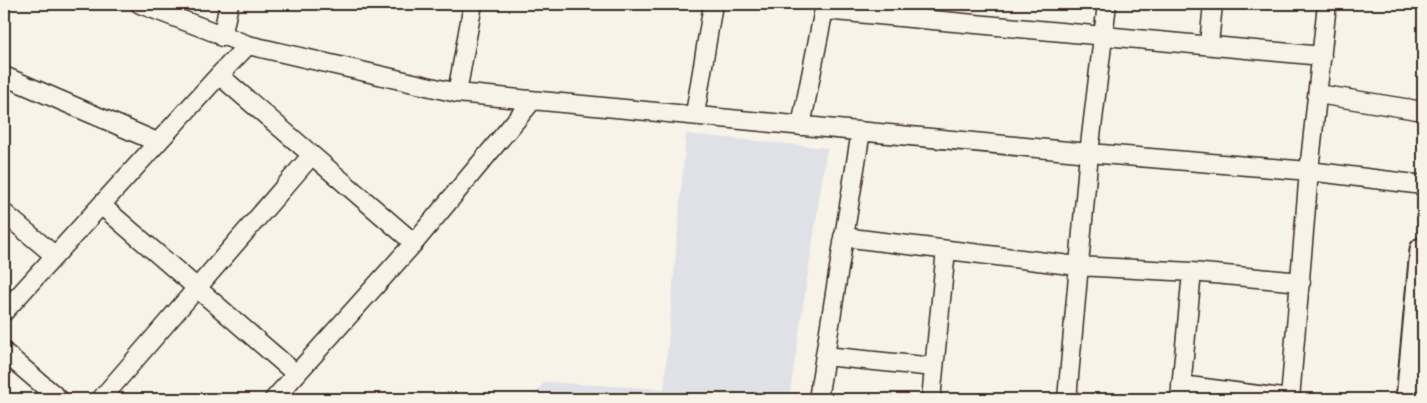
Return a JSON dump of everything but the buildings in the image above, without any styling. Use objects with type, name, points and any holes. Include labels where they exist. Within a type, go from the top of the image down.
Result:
[{"type":"main road","points":[[1409,399],[1423,250]]},
{"type":"street","points":[[140,4],[248,46],[457,93],[695,114],[801,126],[1089,153],[1309,171],[1423,185]]},
{"type":"street","points":[[222,37],[229,4]]},
{"type":"street","points":[[457,93],[473,4]]},
{"type":"street","points":[[695,114],[713,4]]},
{"type":"street","points":[[1067,399],[1089,153],[1107,4]]},
{"type":"street","points":[[1209,44],[1213,4]]},
{"type":"street","points":[[1192,272],[1181,392],[1290,399],[1309,171],[1327,4]]},
{"type":"street","points":[[801,126],[824,7],[1322,56]]},
{"type":"street","points":[[4,312],[218,75],[248,46]]},
{"type":"street","points":[[218,75],[414,243]]},
{"type":"street","points":[[4,76],[157,142]]},
{"type":"street","points":[[1318,94],[1423,111]]},
{"type":"street","points":[[274,399],[414,243],[532,101]]},
{"type":"street","points":[[818,399],[861,131]]},
{"type":"street","points":[[101,399],[311,156]]},
{"type":"street","points":[[102,205],[295,374]]},
{"type":"street","points":[[4,213],[54,255]]},
{"type":"street","points":[[844,237],[1078,266],[1192,272],[1301,282]]},
{"type":"street","points":[[931,399],[946,250]]},
{"type":"street","points":[[4,352],[59,399]]},
{"type":"street","points":[[825,356],[934,367]]},
{"type":"shaded area","points":[[686,134],[827,148],[789,399],[530,399],[545,382],[664,389]]}]
